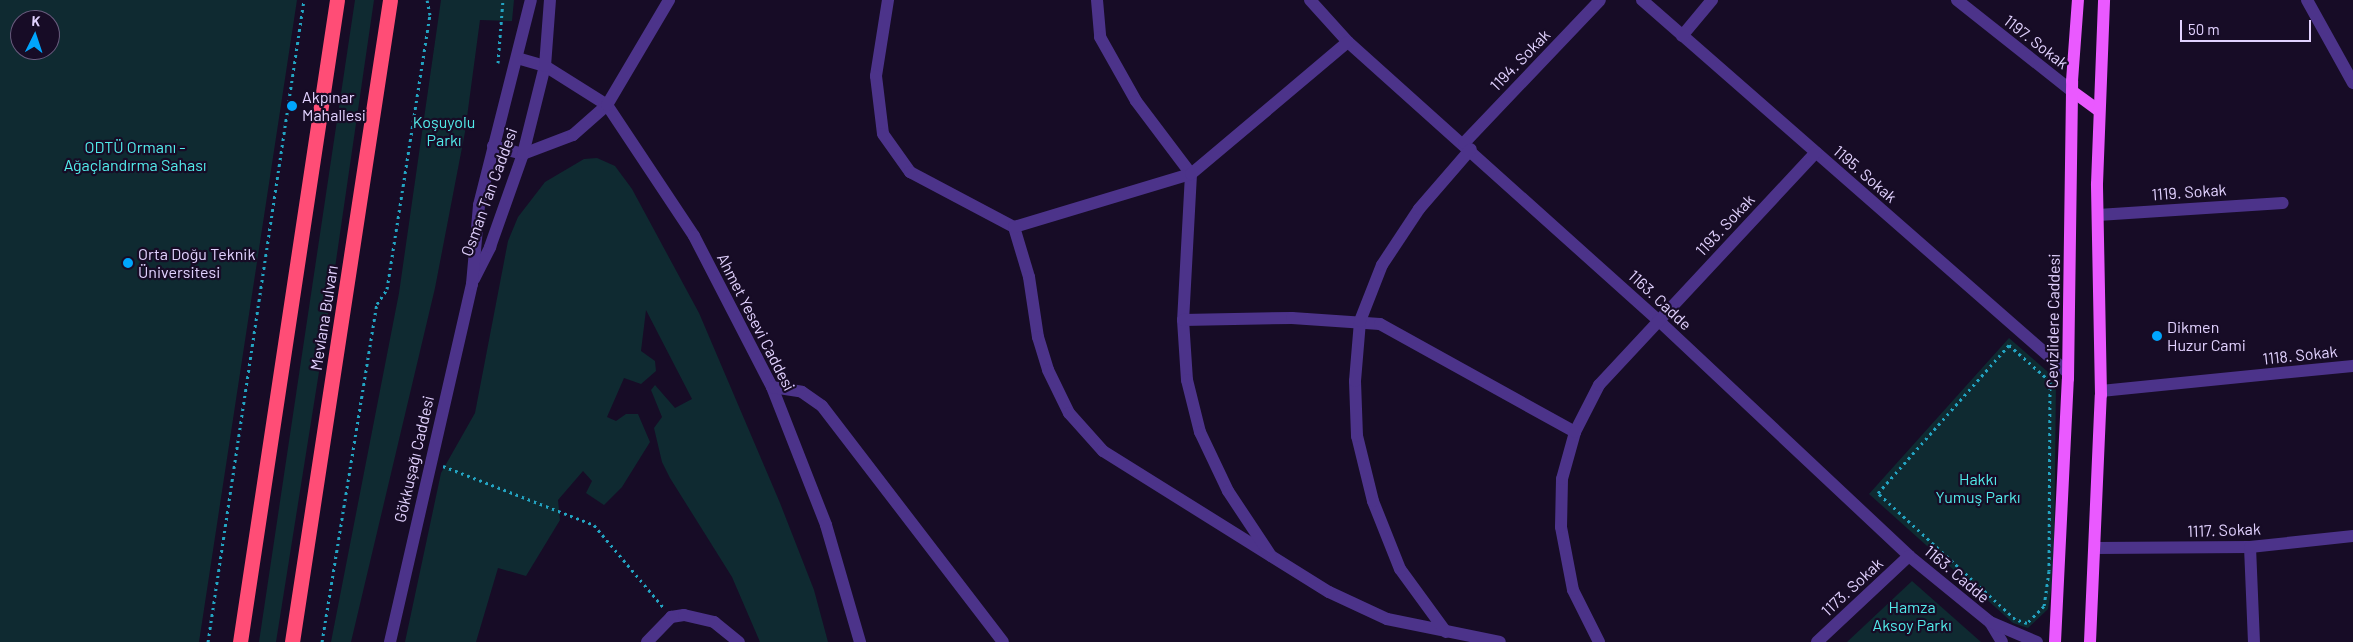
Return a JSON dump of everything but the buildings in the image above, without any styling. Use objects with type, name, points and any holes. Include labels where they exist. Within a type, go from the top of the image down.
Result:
[{"type":"highway","name":"Mevlana Bulvarı","points":[[240,642],[337,0]]},
{"type":"highway","name":"Mevlana Bulvarı","points":[[292,642],[390,0]]},
{"type":"main road","name":"Cevizlidere Caddesi","points":[[2055,642],[2068,373],[2072,91],[2078,0]]},
{"type":"main road","points":[[2090,642],[2101,391],[2098,110],[2104,0]]},
{"type":"main road","points":[[2072,91],[2098,110]]},
{"type":"street","name":"Osman Tan Caddesi","points":[[472,284],[479,206],[531,0]]},
{"type":"street","name":"Osman Tan Caddesi","points":[[472,284],[490,248],[523,154],[545,66],[550,0]]},
{"type":"street","points":[[493,146],[523,154],[574,135],[607,105],[669,0]]},
{"type":"street","points":[[888,0],[876,76],[883,134],[910,172],[1014,226],[1191,174],[1348,42]]},
{"type":"street","points":[[1097,0],[1100,38],[1136,101],[1191,174],[1182,320],[1187,380],[1200,432],[1228,491],[1274,560]]},
{"type":"street","name":"1163. Cadde","points":[[1310,0],[1348,42],[1467,146],[1658,320],[1909,556],[1990,622],[2037,642]]},
{"type":"street","name":"1194. Sokak","points":[[1446,632],[1400,569],[1374,501],[1357,436],[1355,381],[1360,321],[1382,265],[1419,209],[1467,146],[1600,0]]},
{"type":"street","name":"1195. Sokak","points":[[1642,0],[2068,373]]},
{"type":"street","points":[[1682,36],[1712,0]]},
{"type":"street","name":"1197. Sokak","points":[[1957,0],[2072,91]]},
{"type":"street","points":[[2307,0],[2353,84]]},
{"type":"street","name":"Ahmet Yesevi Caddesi","points":[[517,58],[545,66],[607,105],[694,236],[772,387],[826,525],[860,642]]},
{"type":"street","name":"1193. Sokak","points":[[1600,642],[1573,590],[1561,527],[1562,479],[1575,432],[1599,386],[1658,320],[1816,152]]},
{"type":"street","name":"1119. Sokak","points":[[2098,215],[2283,202]]},
{"type":"street","points":[[1014,226],[1029,277],[1045,362],[1069,413],[1103,451],[1274,560],[1329,592],[1387,619],[1500,642]]},
{"type":"street","name":"Gökkuşağı Caddesi","points":[[390,642],[472,284]]},
{"type":"street","points":[[1182,320],[1360,321],[1380,324],[1575,432]]},
{"type":"street","name":"1118. Sokak","points":[[2101,391],[2353,366]]},
{"type":"street","points":[[772,387],[802,392],[822,406],[1003,642]]},
{"type":"street","name":"1117. Sokak","points":[[2095,548],[2250,547],[2353,536]]},
{"type":"street","points":[[2250,547],[2254,642]]},
{"type":"street","name":"1173. Sokak","points":[[1817,642],[1909,556]]},
{"type":"street","points":[[647,642],[671,617],[701,617],[714,622],[739,642]]},
{"type":"street","name":"1163. Cadde","points":[[1990,622],[1998,641]]},
{"type":"path","points":[[208,642],[304,0]]},
{"type":"path","points":[[322,642],[377,304],[387,289],[430,15],[427,0]]},
{"type":"path","points":[[2009,345],[2050,381],[2049,571],[2044,606],[2027,623],[2014,619],[1878,493],[2009,345]]},
{"type":"path","points":[[444,457],[441,465],[594,525],[671,617]]},
{"type":"green space","name":"ODTÜ Ormanı - Ağaçlandırma Sahası","points":[[0,0],[297,0],[199,642],[0,642]]},
{"type":"green space","points":[[355,0],[374,0],[329,309],[276,642],[259,642]]},
{"type":"green space","name":"Koşuyolu Parkı","points":[[441,0],[514,0],[512,21],[480,20],[465,132],[435,288],[351,642],[331,642],[399,293]]},
{"type":"green space","points":[[597,158],[615,166],[632,189],[699,313],[780,503],[814,590],[828,642],[760,642],[732,577],[670,478],[662,462],[654,428],[662,417],[651,390],[655,385],[675,408],[692,399],[646,310],[641,351],[655,361],[656,371],[641,384],[624,378],[607,417],[616,421],[626,414],[638,414],[650,442],[622,487],[604,505],[586,493],[592,481],[583,471],[558,500],[560,520],[526,576],[498,568],[476,642],[405,642],[441,473],[475,413],[508,241],[518,217],[545,182],[584,159]]},
{"type":"green space","name":"Hakkı Yumuş Parkı","points":[[2009,338],[2056,379],[2054,572],[2048,609],[2028,628],[2013,623],[1869,494]]},
{"type":"green space","name":"Hamza Aksoy Parkı","points":[[1912,581],[1981,642],[1847,642]]},
{"type":"place","name":"Akpınar Mahallesi","points":[[292,106]]},
{"type":"place","name":"Orta Doğu Teknik Üniversitesi","points":[[128,263]]},
{"type":"place","name":"Dikmen Huzur Cami","points":[[2157,336]]}]
